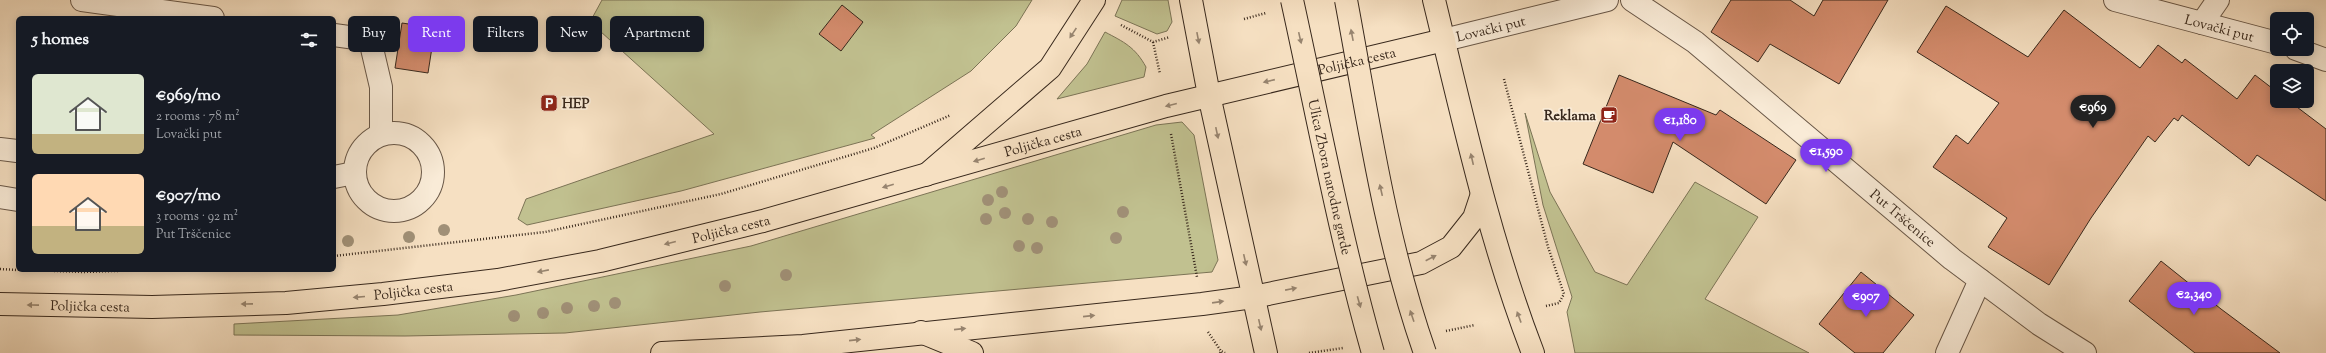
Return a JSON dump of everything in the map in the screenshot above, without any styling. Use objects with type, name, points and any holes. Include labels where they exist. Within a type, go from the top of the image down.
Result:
[{"type":"main road","points":[[926,175],[1050,68],[1094,0]]},
{"type":"main road","points":[[1192,0],[1209,95],[1266,353]]},
{"type":"main road","name":"Ulica Zbora narodne garde","points":[[1292,0],[1334,200],[1354,286],[1373,353]]},
{"type":"main road","points":[[1346,0],[1380,185],[1410,310],[1425,353]]},
{"type":"main road","points":[[1434,0],[1481,197],[1518,314],[1533,353]]},
{"type":"main road","name":"Poljička cesta","points":[[0,304],[152,307],[286,304],[498,280],[600,261],[762,221],[1209,95],[1444,40]]},
{"type":"main road","points":[[662,353],[805,349],[921,332],[1202,304],[1253,297],[1421,263],[1451,247],[1474,218],[1481,197]]},
{"type":"main road","points":[[921,332],[972,353]]},
{"type":"street","points":[[82,0],[198,16]]},
{"type":"street","name":"Lovački put","points":[[1444,40],[1607,0]]},
{"type":"street","name":"Put Trščenice","points":[[1632,0],[1695,42],[1814,140],[1884,203],[1980,280],[2040,324],[2085,353]]},
{"type":"street","name":"Lovački put","points":[[2115,0],[2270,41]]},
{"type":"street","points":[[2202,23],[2218,0]]},
{"type":"street","points":[[336,35],[370,40],[381,87],[381,134]]},
{"type":"street","points":[[2314,56],[2326,60]]},
{"type":"street","points":[[395,132],[408,135],[420,142],[429,153],[433,166],[433,179],[428,192],[419,203],[407,209],[393,212],[381,209],[370,203],[362,195],[356,184],[344,175],[356,161],[361,149],[369,141],[381,134],[395,132]]},
{"type":"street","points":[[0,197],[16,200]]},
{"type":"street","points":[[1947,353],[1980,280]]},
{"type":"street","points":[[2040,324],[2058,353]]},
{"type":"path","points":[[1121,25],[1153,42],[1173,36]]},
{"type":"path","points":[[1153,42],[1160,74]]},
{"type":"path","points":[[1504,79],[1548,247],[1564,294],[1559,303],[1546,306]]},
{"type":"path","points":[[336,256],[544,232],[721,194],[874,148],[956,113]]},
{"type":"path","points":[[1170,128],[1199,284]]},
{"type":"path","points":[[0,269],[16,270]]},
{"type":"path","points":[[1207,330],[1220,352],[1225,353]]},
{"type":"green space","points":[[602,0],[1032,0],[1016,26],[971,71],[871,135],[875,138],[681,191],[527,225],[518,219],[526,199],[714,134],[623,52],[704,52],[704,16],[610,16],[610,40],[602,33],[602,16],[593,16]]},
{"type":"green space","points":[[1122,0],[1168,0],[1172,22],[1167,31],[1157,34],[1115,16]]},
{"type":"green space","points":[[1105,32],[1123,42],[1138,54],[1146,67],[1144,77],[1057,99],[1087,64]]},
{"type":"green space","points":[[1525,113],[1550,192],[1595,272],[1627,285],[1695,182],[1758,217],[1705,299],[1809,353],[1575,353],[1567,312],[1572,297],[1543,205]]},
{"type":"green space","points":[[1182,122],[1194,135],[1218,260],[1212,272],[760,312],[565,333],[405,336],[234,335],[234,324],[398,315],[516,295],[751,246],[1156,125]]},
{"type":"building","points":[[1731,0],[1790,0],[1814,16],[1823,0],[1888,0],[1839,84],[1770,44],[1758,62],[1711,32]]},
{"type":"building","points":[[842,5],[863,22],[841,51],[819,34]]},
{"type":"building","points":[[1946,6],[2028,57],[2064,10],[2140,68],[2158,45],[2182,63],[2185,59],[2237,99],[2255,75],[2270,87],[2270,108],[2298,108],[2326,129],[2326,201],[2257,155],[2249,166],[2182,115],[2178,121],[2174,118],[2155,142],[2148,136],[2091,218],[2049,285],[1988,247],[2007,218],[1933,167],[1956,135],[1968,144],[1999,103],[1917,52]]},
{"type":"building","points":[[402,23],[408,24],[408,52],[431,52],[428,73],[395,68],[397,52],[400,52]]},
{"type":"building","points":[[1619,75],[1716,115],[1720,110],[1796,160],[1766,204],[1673,142],[1653,193],[1583,164]]},
{"type":"building","points":[[2161,261],[2221,309],[2280,353],[2195,353],[2129,301]]},
{"type":"building","points":[[1861,272],[1914,315],[1883,353],[1855,353],[1819,324]]},
{"type":"place","name":"HEP","points":[[549,103]]},
{"type":"place","name":"Reklama","points":[[1609,115]]}]
